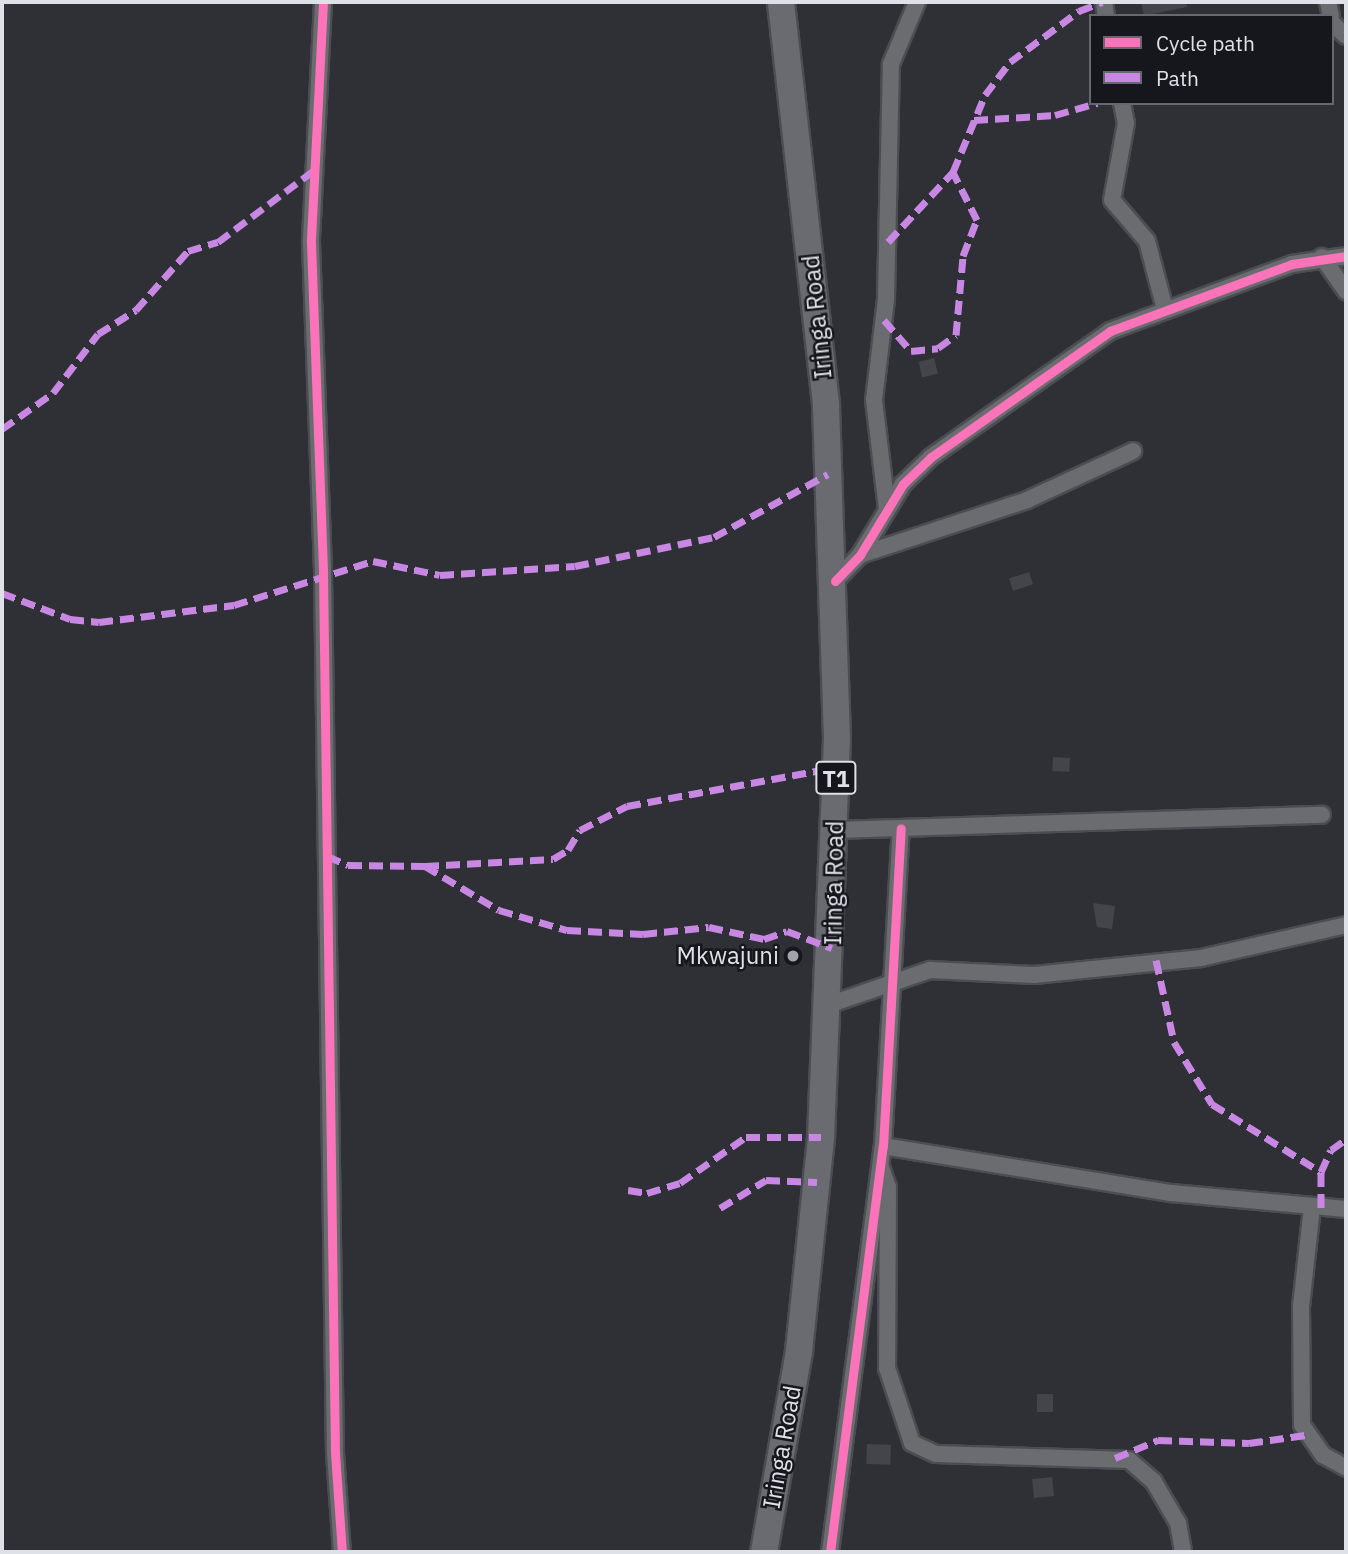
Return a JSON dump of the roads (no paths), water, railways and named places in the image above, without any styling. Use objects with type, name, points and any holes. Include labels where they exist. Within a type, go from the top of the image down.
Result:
[{"type":"highway","name":"Iringa Road","points":[[764,1552],[799,1351],[831,1004],[835,830],[835,581],[825,390],[781,2]]},
{"type":"street","points":[[323,2],[311,243],[323,574],[334,1440],[342,1552]]},
{"type":"street","points":[[887,509],[874,400],[886,299],[890,78],[896,43],[917,2]]},
{"type":"street","points":[[1122,105],[1126,123],[1112,200],[1147,241],[1165,309]]},
{"type":"street","points":[[835,581],[860,555],[903,484],[963,430],[1110,331],[1165,309],[1322,257],[1346,256]]},
{"type":"street","points":[[1322,257],[1346,291]]},
{"type":"street","points":[[860,555],[1027,500],[1133,451]]},
{"type":"street","points":[[835,830],[1322,815]]},
{"type":"street","points":[[830,1552],[883,1146],[890,986],[901,830]]},
{"type":"street","points":[[831,1004],[957,967],[1034,975],[1201,958],[1346,925]]},
{"type":"street","points":[[883,1146],[1171,1194],[1346,1209]]},
{"type":"street","points":[[880,1165],[888,1187],[887,1368],[912,1443],[936,1454],[1129,1460],[1154,1482],[1178,1524],[1183,1552]]},
{"type":"street","points":[[1312,1208],[1301,1307],[1302,1426],[1323,1455],[1346,1468]]},
{"type":"place","name":"Mkwajuni","points":[[793,956]]}]
